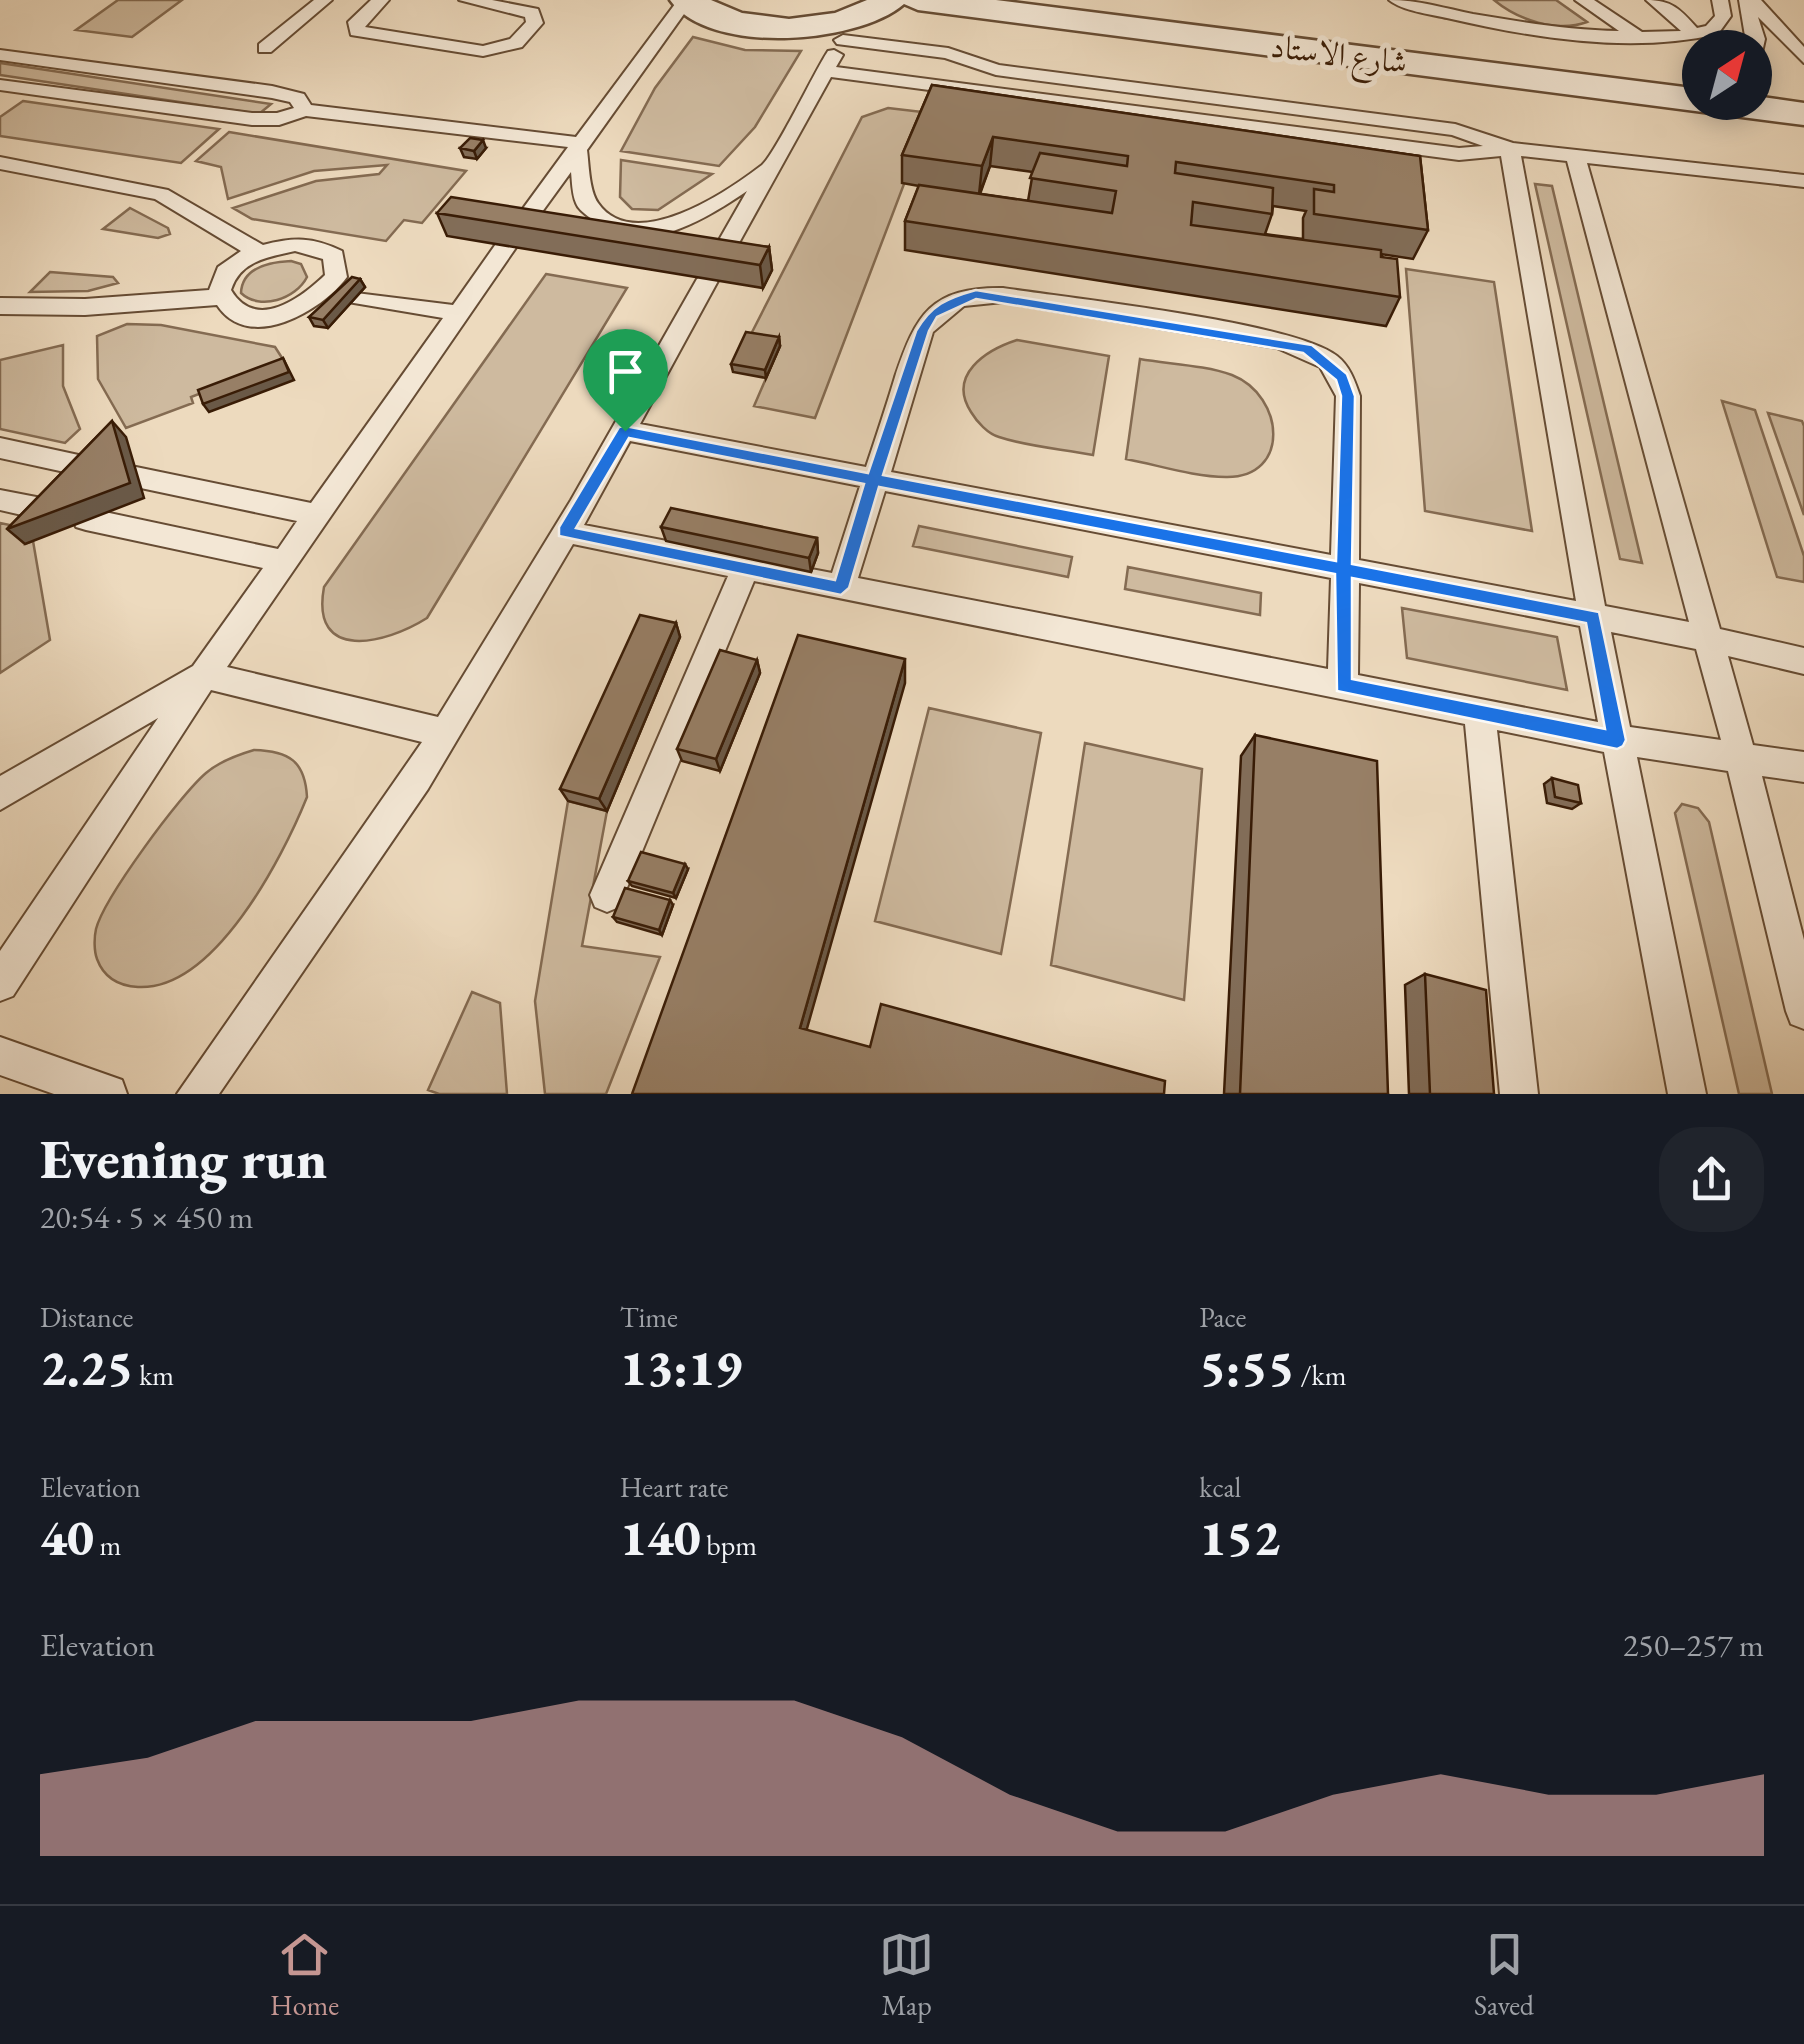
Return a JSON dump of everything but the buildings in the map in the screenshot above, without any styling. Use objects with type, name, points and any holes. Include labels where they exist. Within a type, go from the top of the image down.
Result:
[{"type":"street","points":[[686,0],[716,16],[761,26],[851,28],[891,0]]},
{"type":"street","name":"شارع الاستاد","points":[[918,0],[1682,98]]},
{"type":"street","name":"شارع الاستاد","points":[[1123,0],[1682,72]]},
{"type":"street","points":[[1772,83],[1804,87]]},
{"type":"street","points":[[1772,110],[1804,114]]},
{"type":"lane","points":[[265,48],[324,0]]},
{"type":"lane","points":[[381,0],[356,22],[357,30],[483,51],[516,44],[536,23],[526,10],[468,0]]},
{"type":"lane","points":[[0,983],[315,514],[686,0]]},
{"type":"lane","points":[[1397,0],[1440,13],[1495,20],[1636,35],[1682,34]]},
{"type":"lane","points":[[1472,0],[1495,20]]},
{"type":"lane","points":[[1584,0],[1636,35]]},
{"type":"lane","points":[[1654,0],[1672,4],[1689,30]]},
{"type":"lane","points":[[1704,30],[1718,25],[1723,16],[1720,0]]},
{"type":"lane","points":[[1750,0],[1756,30]]},
{"type":"lane","points":[[1750,0],[1804,57]]},
{"type":"lane","points":[[196,1094],[310,936],[445,733],[625,431],[769,167],[851,28],[953,54],[996,70],[1455,130],[1510,149]]},
{"type":"lane","points":[[1772,54],[1804,57]]},
{"type":"lane","points":[[0,55],[272,92],[296,98],[306,110]]},
{"type":"lane","points":[[824,71],[1458,154],[1510,149],[1804,181]]},
{"type":"lane","points":[[0,85],[252,120],[279,119],[306,110],[579,146]]},
{"type":"lane","points":[[579,146],[586,203],[594,214],[609,222],[650,229],[693,219],[769,167]]},
{"type":"lane","points":[[1510,149],[1593,617],[1686,1094]]},
{"type":"lane","points":[[1575,156],[1741,757],[1804,1011]]},
{"type":"lane","points":[[0,163],[160,194],[259,252]]},
{"type":"lane","points":[[219,297],[228,271],[259,252],[295,244],[324,249],[338,266],[343,294]]},
{"type":"lane","points":[[219,297],[234,313],[266,316],[343,294],[458,313]]},
{"type":"lane","points":[[841,588],[922,331],[932,314],[951,301],[976,294],[1003,295],[1282,341],[1328,361],[1342,378],[1348,396],[1344,685]]},
{"type":"lane","points":[[0,306],[85,307],[219,297]]},
{"type":"lane","points":[[625,431],[1706,638],[1804,661]]},
{"type":"lane","points":[[0,448],[86,466],[44,509],[0,500]]},
{"type":"lane","points":[[136,477],[315,514]]},
{"type":"lane","points":[[86,519],[284,560]]},
{"type":"lane","points":[[565,532],[841,588],[1084,631],[1617,740],[1804,766]]},
{"type":"lane","points":[[607,895],[746,568]]},
{"type":"lane","points":[[0,794],[204,675],[445,733]]},
{"type":"lane","points":[[1479,712],[1519,1094]]},
{"type":"lane","points":[[0,1056],[108,1094]]},
{"type":"shaded area","points":[[118,0],[182,0],[132,37],[76,30]]},
{"type":"shaded area","points":[[1494,0],[1556,0],[1587,22],[1563,26],[1538,23]]},
{"type":"shaded area","points":[[693,37],[745,50],[801,51],[755,127],[719,166],[621,151],[655,88]]},
{"type":"shaded area","points":[[0,63],[271,104],[259,114],[0,75]]},
{"type":"shaded area","points":[[23,101],[219,129],[181,163],[0,136],[0,117]]},
{"type":"shaded area","points":[[888,108],[931,113],[815,418],[754,406],[780,346],[748,340],[862,117]]},
{"type":"shaded area","points":[[229,132],[466,171],[422,223],[404,220],[386,241],[252,219],[233,208],[316,181],[379,174],[387,165],[314,171],[228,199],[221,167],[196,161]]},
{"type":"shaded area","points":[[621,160],[712,174],[658,210],[632,209],[620,197]]},
{"type":"shaded area","points":[[1535,184],[1552,186],[1642,563],[1620,559]]},
{"type":"shaded area","points":[[130,208],[168,228],[170,234],[158,238],[103,229]]},
{"type":"shaded area","points":[[291,261],[301,264],[307,277],[295,291],[267,302],[241,293],[251,272]]},
{"type":"shaded area","points":[[1406,269],[1494,282],[1532,531],[1425,511]]},
{"type":"shaded area","points":[[50,272],[113,277],[118,283],[88,291],[30,292]]},
{"type":"shaded area","points":[[546,274],[627,288],[427,618],[373,640],[340,637],[328,628],[323,611],[324,587]]},
{"type":"shaded area","points":[[127,324],[161,325],[275,347],[284,361],[191,397],[193,403],[126,428],[98,379],[97,336]]},
{"type":"shaded area","points":[[1017,340],[1109,356],[1093,455],[999,437],[973,416],[965,399],[967,376],[982,357]]},
{"type":"shaded area","points":[[63,345],[63,386],[80,429],[65,443],[0,429],[0,360]]},
{"type":"shaded area","points":[[1140,359],[1221,372],[1250,385],[1271,417],[1270,451],[1262,464],[1247,474],[1226,477],[1126,459]]},
{"type":"shaded area","points":[[1722,401],[1755,410],[1804,556],[1804,582],[1777,577]]},
{"type":"shaded area","points":[[1768,413],[1802,421],[1804,426],[1804,515]]},
{"type":"shaded area","points":[[0,523],[38,531],[27,543],[33,541],[50,640],[0,673]]},
{"type":"shaded area","points":[[919,526],[1072,557],[1068,577],[913,546]]},
{"type":"shaded area","points":[[1128,567],[1261,593],[1260,615],[1125,589]]},
{"type":"shaded area","points":[[1402,608],[1557,637],[1567,690],[1407,658]]},
{"type":"shaded area","points":[[929,708],[1041,733],[1001,954],[875,921]]},
{"type":"shaded area","points":[[1085,743],[1202,769],[1184,1000],[1051,965]]},
{"type":"shaded area","points":[[254,750],[293,760],[303,775],[307,797],[263,885],[242,917],[193,968],[166,983],[138,987],[113,980],[100,966],[95,944],[96,929],[113,895],[194,785],[217,765]]},
{"type":"shaded area","points":[[568,801],[607,811],[582,946],[660,957],[606,1094],[545,1094],[535,1001]]},
{"type":"shaded area","points":[[1682,804],[1698,808],[1709,822],[1772,1094],[1739,1094],[1675,813]]},
{"type":"shaded area","points":[[472,992],[500,1003],[507,1094],[439,1094],[428,1090]]},
{"type":"route","points":[[625,431],[565,532],[841,588],[874,480],[1344,569],[1593,617],[1617,740],[1344,685],[1344,569],[1348,396],[1342,378],[1328,361],[1307,348],[1003,295],[976,294],[951,301],[932,314],[922,331],[874,480],[625,431]]}]
